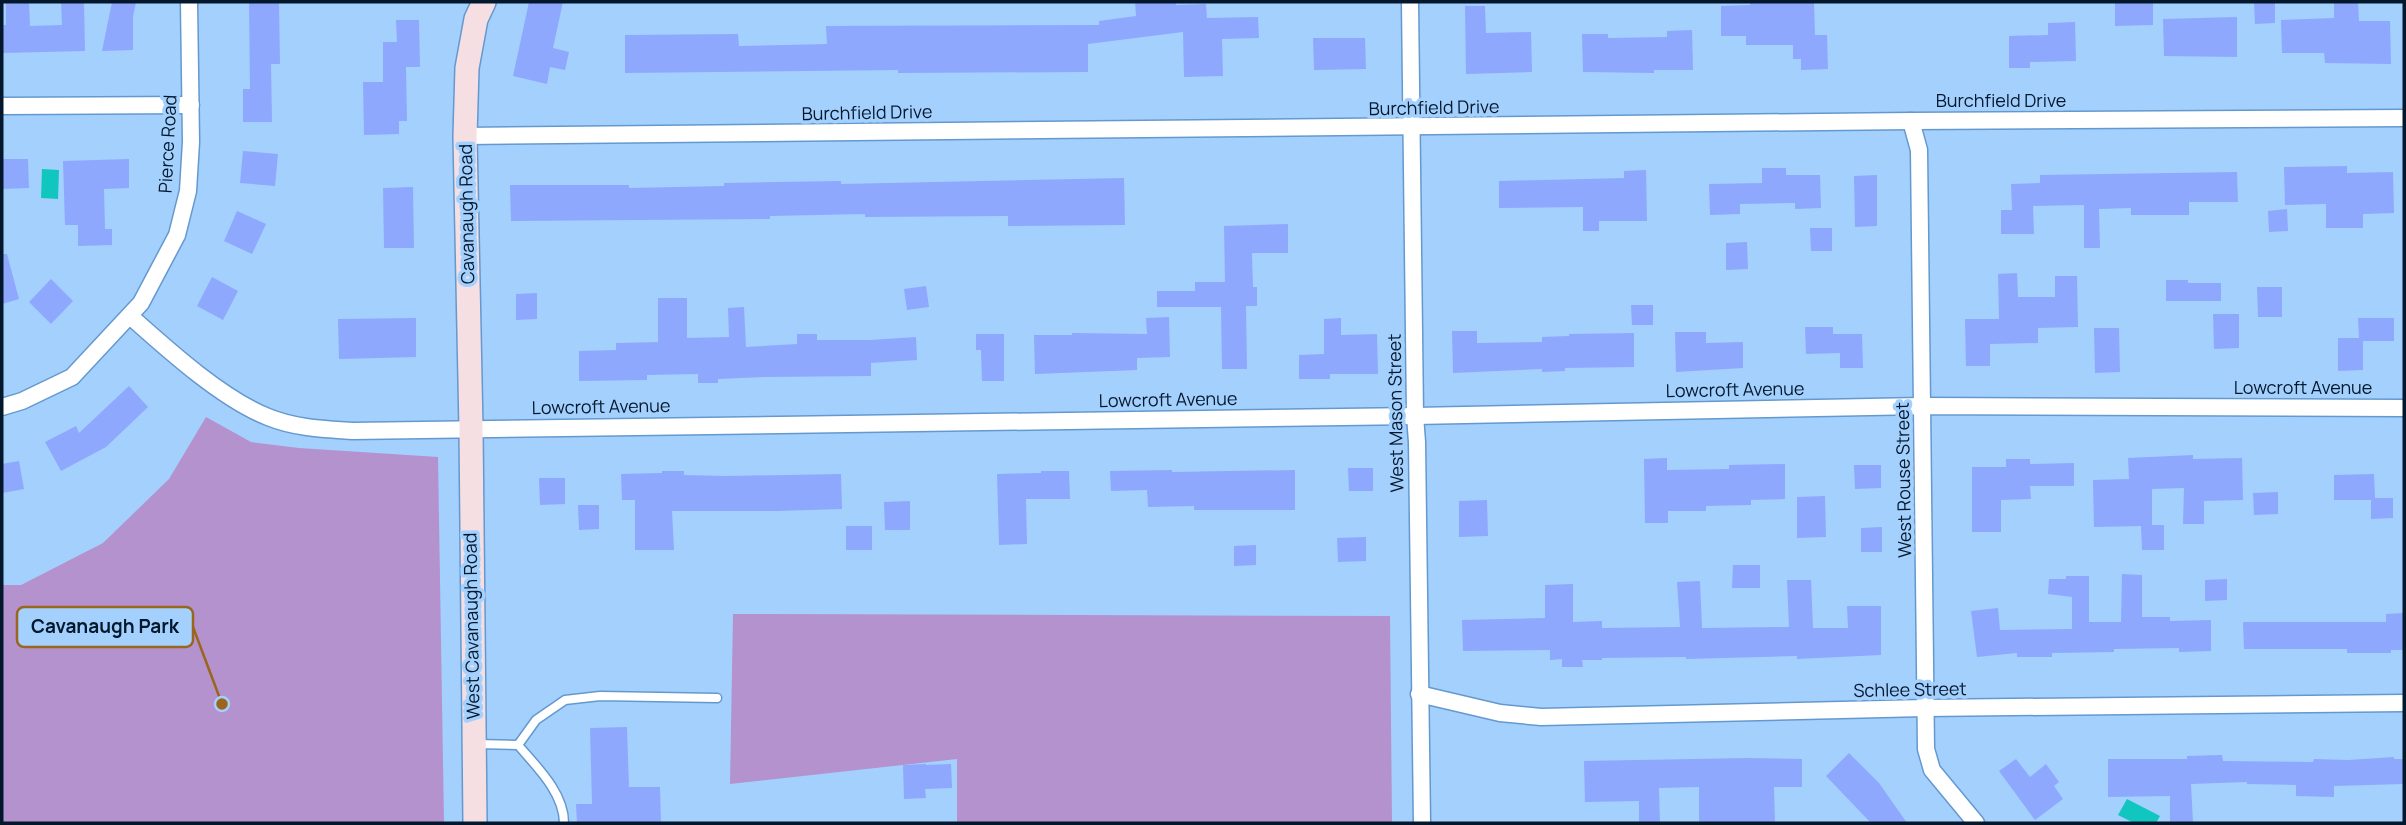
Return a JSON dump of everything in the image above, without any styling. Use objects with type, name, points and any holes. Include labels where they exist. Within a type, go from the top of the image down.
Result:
[{"type":"street","name":"Pierce Road","points":[[130,316],[141,303],[177,235],[188,191],[191,104],[189,2]]},
{"type":"street","name":"Cavanaugh Road","points":[[471,429],[465,136],[467,68],[477,19],[484,2]]},
{"type":"street","name":"West Mason Street","points":[[1410,2],[1422,823]]},
{"type":"street","points":[[2,106],[191,104]]},
{"type":"street","name":"Burchfield Drive","points":[[465,136],[2404,118]]},
{"type":"street","name":"West Rouse Street","points":[[1911,121],[1919,150],[1926,749],[1932,770],[1976,823]]},
{"type":"street","points":[[2,407],[22,401],[72,377],[130,316]]},
{"type":"street","name":"Lowcroft Avenue","points":[[130,316],[235,401],[269,418],[309,428],[352,431],[1922,406],[2404,408]]},
{"type":"street","name":"West Cavanaugh Road","points":[[471,429],[475,823]]},
{"type":"street","name":"Schlee Street","points":[[1419,694],[1500,713],[1541,717],[1925,708],[2404,703]]},
{"type":"lane","points":[[518,745],[536,720],[565,700],[600,696],[717,698]]},
{"type":"lane","points":[[474,744],[518,745],[557,796],[564,812],[564,823]]},
{"type":"shaded area","points":[[42,169],[59,170],[58,199],[41,198]]},
{"type":"shaded area","points":[[206,417],[251,442],[299,448],[438,457],[444,823],[2,823],[2,585],[21,585],[103,543],[169,479]]},
{"type":"shaded area","points":[[733,614],[1390,616],[1392,823],[957,823],[957,759],[730,784]]},
{"type":"shaded area","points":[[2127,799],[2160,816],[2156,823],[2134,823],[2118,815]]},
{"type":"building","points":[[6,2],[29,2],[30,26],[62,25],[61,2],[84,2],[85,51],[2,53],[2,25],[6,25]]},
{"type":"building","points":[[112,2],[136,2],[133,50],[102,51]]},
{"type":"building","points":[[249,2],[279,2],[280,64],[271,64],[272,122],[243,122],[243,89],[250,89]]},
{"type":"building","points":[[529,2],[563,2],[553,48],[569,52],[565,70],[550,67],[547,84],[513,76]]},
{"type":"building","points":[[1135,2],[1206,4],[1207,18],[1258,17],[1259,38],[1222,39],[1223,76],[1184,77],[1183,32],[1088,44],[1088,72],[898,73],[898,70],[625,73],[625,35],[738,34],[739,46],[827,44],[826,26],[1099,25],[1099,21],[1136,16]]},
{"type":"building","points":[[1750,2],[1814,2],[1815,35],[1827,35],[1828,69],[1801,70],[1801,59],[1793,59],[1793,45],[1746,45],[1746,36],[1721,36],[1721,6],[1750,5]]},
{"type":"building","points":[[2115,2],[2153,2],[2153,25],[2115,26]]},
{"type":"building","points":[[2254,2],[2275,2],[2275,23],[2255,24]]},
{"type":"building","points":[[2334,2],[2358,2],[2359,21],[2390,21],[2391,64],[2325,63],[2324,53],[2282,53],[2281,20],[2334,18]]},
{"type":"building","points":[[1465,6],[1485,6],[1486,33],[1531,32],[1532,72],[1466,74]]},
{"type":"building","points":[[2237,17],[2237,57],[2164,56],[2163,19]]},
{"type":"building","points":[[396,20],[419,20],[420,67],[406,67],[407,121],[399,121],[399,134],[364,135],[363,82],[383,82],[383,42],[397,42]]},
{"type":"building","points":[[2075,22],[2076,61],[2030,62],[2030,68],[2009,68],[2009,36],[2048,35],[2048,23]]},
{"type":"building","points":[[1692,30],[1693,70],[1654,70],[1654,73],[1583,72],[1582,34],[1608,34],[1608,38],[1667,37],[1667,31]]},
{"type":"building","points":[[1313,38],[1365,38],[1366,69],[1314,70]]},
{"type":"building","points":[[243,151],[278,154],[275,186],[240,183]]},
{"type":"building","points":[[2,159],[28,159],[29,188],[2,189]]},
{"type":"building","points":[[129,159],[129,188],[104,189],[105,229],[112,229],[112,245],[78,246],[78,225],[65,225],[63,161]]},
{"type":"building","points":[[2347,166],[2347,173],[2393,172],[2394,213],[2363,214],[2363,228],[2326,228],[2326,204],[2285,205],[2284,167]]},
{"type":"building","points":[[1762,168],[1786,168],[1786,175],[1820,175],[1821,208],[1795,209],[1795,203],[1740,204],[1740,214],[1710,215],[1709,184],[1762,183]]},
{"type":"building","points":[[1646,170],[1647,221],[1599,221],[1599,231],[1583,231],[1583,207],[1499,208],[1499,181],[1624,178],[1624,171]]},
{"type":"building","points":[[2237,172],[2238,202],[2189,202],[2189,215],[2131,215],[2131,208],[2099,209],[2100,248],[2084,248],[2084,205],[2033,206],[2034,234],[2001,234],[2001,210],[2012,210],[2011,184],[2040,183],[2040,175]]},
{"type":"building","points":[[1877,175],[1877,226],[1855,227],[1854,176]]},
{"type":"building","points":[[1124,178],[1125,225],[1008,226],[1008,216],[865,217],[865,214],[770,216],[770,219],[511,221],[510,185],[629,185],[629,188],[724,186],[724,183],[841,181],[841,184]]},
{"type":"building","points":[[413,187],[414,248],[384,248],[383,188]]},
{"type":"building","points":[[2287,209],[2288,231],[2269,232],[2268,211]]},
{"type":"building","points":[[237,211],[266,224],[252,254],[224,241]]},
{"type":"building","points":[[1288,224],[1288,253],[1252,253],[1253,287],[1257,287],[1257,306],[1246,306],[1247,369],[1222,369],[1221,307],[1157,307],[1157,291],[1195,291],[1195,282],[1225,282],[1224,226]]},
{"type":"building","points":[[1810,228],[1832,228],[1832,251],[1811,251]]},
{"type":"building","points":[[1747,242],[1748,269],[1726,270],[1726,243]]},
{"type":"building","points":[[2,254],[7,254],[19,299],[2,304]]},
{"type":"building","points":[[2017,273],[2018,297],[2055,297],[2055,276],[2077,276],[2078,327],[2038,328],[2038,343],[1990,344],[1990,366],[1966,366],[1965,319],[1999,319],[1998,274]]},
{"type":"building","points":[[212,277],[238,291],[223,320],[197,306]]},
{"type":"building","points":[[51,279],[73,301],[51,324],[29,302]]},
{"type":"building","points":[[2166,280],[2221,283],[2221,301],[2166,301]]},
{"type":"building","points":[[926,286],[929,307],[907,310],[904,289]]},
{"type":"building","points":[[2257,287],[2282,287],[2282,317],[2258,317]]},
{"type":"building","points":[[537,293],[537,319],[516,320],[516,294]]},
{"type":"building","points":[[658,298],[687,298],[687,338],[729,337],[728,308],[744,307],[746,347],[797,344],[797,334],[817,334],[817,340],[916,337],[917,360],[871,363],[871,376],[764,377],[718,379],[718,383],[698,383],[698,374],[647,375],[647,380],[579,381],[579,351],[616,350],[616,343],[658,342]]},
{"type":"building","points":[[1631,305],[1653,305],[1653,325],[1632,325]]},
{"type":"building","points":[[2213,314],[2239,314],[2239,348],[2214,349]]},
{"type":"building","points":[[1169,317],[1170,357],[1137,358],[1137,370],[1035,374],[1034,335],[1147,334],[1146,318]]},
{"type":"building","points":[[416,318],[416,357],[339,359],[338,319]]},
{"type":"building","points":[[1341,318],[1341,335],[1377,334],[1378,374],[1330,374],[1330,379],[1299,379],[1299,355],[1324,354],[1324,319]]},
{"type":"building","points":[[2358,318],[2394,318],[2394,341],[2363,341],[2363,370],[2338,371],[2338,338],[2359,338]]},
{"type":"building","points":[[1805,327],[1833,327],[1833,334],[1862,334],[1863,368],[1840,368],[1840,353],[1806,354]]},
{"type":"building","points":[[2094,328],[2119,328],[2120,372],[2095,373]]},
{"type":"building","points":[[1452,331],[1477,331],[1477,343],[1542,342],[1542,337],[1569,334],[1634,333],[1634,367],[1453,373]]},
{"type":"building","points":[[1675,332],[1706,332],[1706,343],[1743,342],[1743,368],[1676,372]]},
{"type":"building","points":[[976,334],[1004,334],[1004,381],[982,381],[981,350],[976,350]]},
{"type":"building","points":[[129,386],[148,407],[106,447],[61,471],[45,442],[76,426],[79,433]]},
{"type":"building","points":[[2193,455],[2193,459],[2242,458],[2243,500],[2204,501],[2204,524],[2183,524],[2184,488],[2152,489],[2152,525],[2164,525],[2164,550],[2142,550],[2141,526],[2094,527],[2093,480],[2129,479],[2128,458]]},
{"type":"building","points":[[1667,458],[1667,470],[1729,469],[1729,465],[1785,464],[1785,499],[1751,500],[1751,505],[1706,506],[1706,511],[1668,511],[1668,523],[1645,523],[1644,459]]},
{"type":"building","points":[[2006,459],[2030,459],[2030,464],[2074,463],[2074,486],[2030,486],[2031,499],[2001,500],[2001,532],[1972,532],[1972,467],[2006,467]]},
{"type":"building","points":[[19,461],[24,489],[2,493],[2,464]]},
{"type":"building","points":[[1854,465],[1881,465],[1881,488],[1855,489]]},
{"type":"building","points":[[1348,468],[1373,468],[1373,491],[1349,491]]},
{"type":"building","points":[[1295,470],[1295,510],[1148,507],[1147,490],[1111,491],[1110,471]]},
{"type":"building","points":[[684,471],[684,475],[727,476],[841,474],[842,509],[672,511],[674,550],[635,550],[635,500],[622,500],[621,474]]},
{"type":"building","points":[[1069,471],[1070,499],[1026,499],[1027,544],[999,545],[997,474]]},
{"type":"building","points":[[2374,474],[2375,498],[2393,498],[2393,518],[2371,519],[2371,500],[2334,500],[2334,475]]},
{"type":"building","points":[[539,478],[565,478],[565,504],[540,505]]},
{"type":"building","points":[[2278,492],[2278,514],[2254,515],[2253,493]]},
{"type":"building","points":[[1825,496],[1826,537],[1797,538],[1797,497]]},
{"type":"building","points":[[1487,500],[1488,536],[1459,537],[1459,501]]},
{"type":"building","points":[[910,501],[910,530],[885,530],[884,502]]},
{"type":"building","points":[[578,505],[599,505],[599,529],[579,530]]},
{"type":"building","points":[[846,526],[872,526],[872,550],[846,550]]},
{"type":"building","points":[[1882,527],[1882,552],[1861,552],[1861,528]]},
{"type":"building","points":[[1366,537],[1366,561],[1338,562],[1337,538]]},
{"type":"building","points":[[1256,545],[1256,565],[1234,566],[1234,546]]},
{"type":"building","points":[[1733,565],[1760,565],[1760,588],[1732,588]]},
{"type":"building","points":[[2122,574],[2142,575],[2142,617],[2170,617],[2170,621],[2211,620],[2211,651],[2179,652],[2179,648],[2114,649],[2114,652],[2052,653],[2052,657],[2017,657],[2017,653],[1977,657],[1971,611],[1998,608],[2000,630],[2072,629],[2072,597],[2048,594],[2049,579],[2089,576],[2089,622],[2121,622]]},
{"type":"building","points":[[2227,579],[2227,600],[2205,601],[2205,580]]},
{"type":"building","points":[[1787,580],[1811,580],[1813,628],[1848,628],[1847,606],[1881,606],[1881,655],[1797,659],[1797,656],[1602,658],[1582,660],[1583,667],[1562,667],[1562,659],[1550,660],[1550,650],[1463,651],[1462,620],[1545,618],[1545,585],[1573,584],[1573,622],[1602,621],[1602,628],[1680,627],[1677,582],[1700,581],[1702,628],[1789,627]]},
{"type":"building","points":[[2404,613],[2404,650],[2391,650],[2391,653],[2347,653],[2347,649],[2244,649],[2243,622],[2386,622],[2386,614]]},
{"type":"building","points":[[627,727],[629,787],[660,787],[661,823],[577,823],[576,804],[592,804],[590,728]]},
{"type":"building","points":[[1849,753],[1879,783],[1907,823],[1871,823],[1826,776]]},
{"type":"building","points":[[2222,755],[2223,761],[2313,762],[2314,759],[2394,757],[2404,759],[2404,784],[2334,786],[2334,797],[2296,796],[2296,785],[2247,782],[2191,784],[2193,823],[2170,823],[2170,796],[2108,797],[2108,759],[2187,759],[2187,756]]},
{"type":"building","points":[[1802,759],[1802,787],[1774,787],[1775,823],[1699,823],[1699,787],[1659,788],[1660,823],[1639,823],[1639,801],[1585,802],[1584,761]]},
{"type":"building","points":[[2016,759],[2030,777],[2046,764],[2059,782],[2054,786],[2063,799],[2035,820],[1999,771]]},
{"type":"building","points":[[951,764],[952,788],[925,789],[926,798],[904,799],[903,765]]},
{"type":"place","name":"Cavanaugh Park","points":[[222,704]]}]
